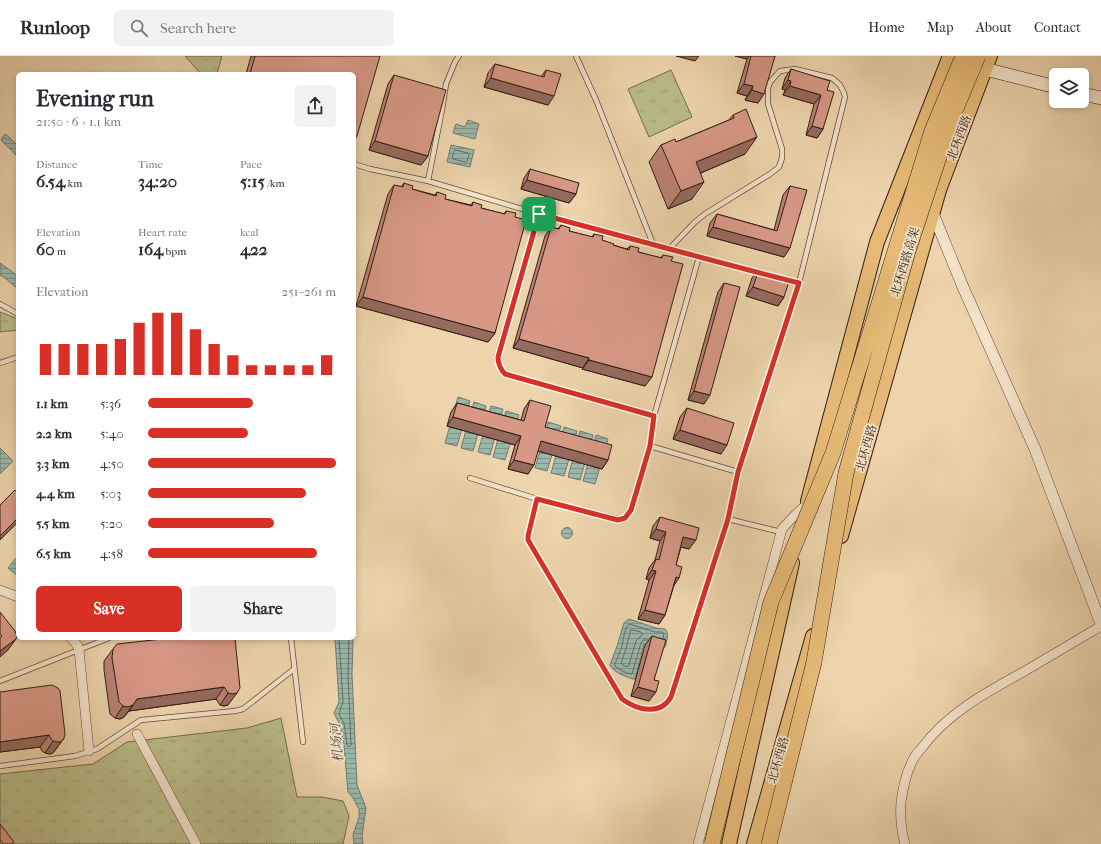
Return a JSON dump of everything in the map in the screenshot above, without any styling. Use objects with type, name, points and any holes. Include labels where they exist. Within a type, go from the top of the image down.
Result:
[{"type":"highway","name":"北环西路高架","points":[[712,844],[771,602],[833,453],[932,131],[952,56]]},
{"type":"highway","name":"北环西路高架","points":[[769,844],[814,662],[846,473],[908,251],[952,118],[978,56]]},
{"type":"main road","points":[[729,844],[796,545],[877,242],[952,56],[985,69],[1049,85]]},
{"type":"main road","name":"北环西路","points":[[754,844],[938,190],[990,56]]},
{"type":"main road","points":[[1089,95],[1101,98]]},
{"type":"street","points":[[905,844],[901,828],[902,793],[911,762],[926,742],[953,715],[983,695],[1101,625],[1035,449],[963,288],[932,211]]},
{"type":"street","points":[[698,844],[781,532],[794,516],[807,504]]},
{"type":"street","points":[[0,590],[16,597]]},
{"type":"street","points":[[73,640],[78,646],[79,650],[88,751]]},
{"type":"street","points":[[137,734],[196,844]]},
{"type":"lane","points":[[428,181],[446,84],[459,56]]},
{"type":"lane","points":[[576,56],[596,100],[654,244]]},
{"type":"lane","points":[[537,499],[528,540],[622,699],[629,704],[650,710],[664,705],[671,697],[728,519],[738,472],[799,283],[845,97],[840,85],[832,78],[795,69],[780,71],[770,82],[768,88],[768,104],[782,148],[782,158],[779,167],[705,214],[695,222],[670,248]]},
{"type":"lane","points":[[356,165],[428,181],[539,214],[768,275]]},
{"type":"lane","points":[[539,214],[498,357],[498,363],[501,370],[505,374],[654,416]]},
{"type":"lane","points":[[470,478],[537,499],[618,520],[625,518],[631,510],[650,446],[654,416],[699,257]]},
{"type":"lane","points":[[776,277],[799,283]]},
{"type":"lane","points":[[0,304],[16,313]]},
{"type":"lane","points":[[0,363],[16,358]]},
{"type":"lane","points":[[650,446],[738,472]]},
{"type":"lane","points":[[728,519],[781,532]]},
{"type":"lane","points":[[0,681],[104,640]]},
{"type":"lane","points":[[291,640],[303,742]]},
{"type":"lane","points":[[0,766],[75,756],[97,749],[141,720],[243,709],[294,669]]},
{"type":"green space","points":[[185,56],[222,56],[218,72],[199,72]]},
{"type":"green space","points":[[671,70],[692,117],[649,137],[628,89]]},
{"type":"green space","points":[[0,312],[16,318],[16,330],[0,332]]},
{"type":"green space","points":[[281,718],[297,797],[322,797],[343,801],[349,816],[343,844],[0,844],[0,774],[93,764],[127,742],[247,728]]},
{"type":"water","points":[[468,120],[479,124],[475,139],[453,133],[456,124],[465,127]]},
{"type":"water","points":[[6,134],[16,144],[16,155],[1,140]]},
{"type":"water","points":[[451,145],[474,150],[470,167],[447,162]]},
{"type":"water","points":[[0,263],[16,275],[16,287],[5,278],[0,275]]},
{"type":"water","points":[[458,397],[470,401],[457,446],[445,443]]},
{"type":"water","points":[[474,402],[486,406],[473,451],[461,448]]},
{"type":"water","points":[[491,406],[503,409],[490,455],[478,452]]},
{"type":"water","points":[[506,411],[519,415],[505,460],[493,457]]},
{"type":"water","points":[[548,422],[561,426],[547,471],[535,468]]},
{"type":"water","points":[[564,427],[577,431],[564,476],[551,473]]},
{"type":"water","points":[[580,431],[593,435],[580,480],[568,477]]},
{"type":"water","points":[[596,435],[608,439],[595,484],[583,481]]},
{"type":"water","points":[[0,448],[13,461],[0,474]]},
{"type":"water","points":[[565,528],[569,528],[571,529],[571,537],[565,538],[562,535],[562,531]]},
{"type":"water","points":[[16,558],[16,574],[8,568]]},
{"type":"water","points":[[629,619],[656,628],[665,629],[668,635],[666,646],[663,649],[644,644],[635,679],[620,674],[610,665],[624,623]]},
{"type":"water","points":[[335,640],[353,640],[352,674],[357,785],[366,808],[362,836],[363,844],[354,844],[353,835],[359,817],[359,809],[348,792],[344,746],[340,725],[334,713],[339,702]]},
{"type":"building","points":[[255,56],[380,56],[357,136],[356,72],[251,72]]},
{"type":"building","points":[[751,56],[775,56],[764,94],[752,90],[753,86],[744,84]]},
{"type":"building","points":[[495,64],[544,77],[546,70],[561,74],[554,96],[491,78]]},
{"type":"building","points":[[791,69],[830,81],[827,90],[834,92],[823,129],[812,126],[821,95],[790,86],[791,81],[788,80]]},
{"type":"building","points":[[394,75],[446,90],[428,156],[375,141]]},
{"type":"building","points":[[746,109],[757,137],[696,162],[704,182],[681,191],[661,145],[675,139],[676,142],[734,118],[733,115]]},
{"type":"building","points":[[530,169],[579,183],[576,194],[527,180]]},
{"type":"building","points":[[404,183],[413,186],[412,189],[436,196],[437,192],[446,195],[445,199],[472,206],[473,202],[482,205],[481,208],[505,214],[506,211],[516,213],[515,217],[526,220],[495,333],[363,297],[394,185],[403,187]]},
{"type":"building","points":[[790,186],[807,190],[790,248],[713,227],[717,214],[777,231]]},
{"type":"building","points":[[561,225],[570,228],[569,231],[593,237],[594,234],[603,236],[602,240],[629,250],[630,246],[639,248],[638,252],[662,258],[663,255],[673,257],[671,261],[683,264],[652,377],[519,339],[551,227],[559,229]]},
{"type":"building","points":[[759,269],[790,278],[784,297],[753,287]]},
{"type":"building","points":[[724,283],[740,287],[710,395],[694,391]]},
{"type":"building","points":[[530,400],[551,406],[545,427],[612,445],[608,460],[541,441],[534,465],[514,460],[521,436],[453,417],[457,403],[524,421]]},
{"type":"building","points":[[687,408],[734,423],[727,445],[680,430]]},
{"type":"building","points":[[15,490],[16,491],[16,520],[0,536],[0,505]]},
{"type":"building","points":[[660,517],[699,528],[696,540],[683,537],[676,565],[682,567],[679,578],[676,577],[665,615],[645,610],[656,571],[652,570],[656,559],[659,560],[666,532],[656,529]]},
{"type":"building","points":[[0,612],[15,631],[16,639],[0,651],[0,637],[2,636],[0,634]]},
{"type":"building","points":[[652,636],[666,640],[654,680],[659,681],[656,692],[638,687]]},
{"type":"building","points":[[153,640],[235,640],[240,688],[237,693],[232,694],[228,693],[224,687],[137,699],[133,705],[128,707],[123,706],[119,702],[112,658],[113,649],[117,644]]},
{"type":"building","points":[[52,685],[60,691],[65,734],[62,741],[53,741],[49,735],[0,742],[0,692]]},
{"type":"building","points":[[0,824],[14,842],[11,844],[3,844],[0,840]]},
{"type":"route","points":[[539,214],[799,283],[738,472],[728,519],[671,697],[669,701],[659,708],[650,710],[629,704],[622,699],[528,540],[537,499],[618,520],[625,518],[631,510],[650,446],[654,416],[505,374],[501,370],[498,363],[498,357],[539,214]]},
{"type":"water label","name":"机场河","points":[[336,743]]}]
